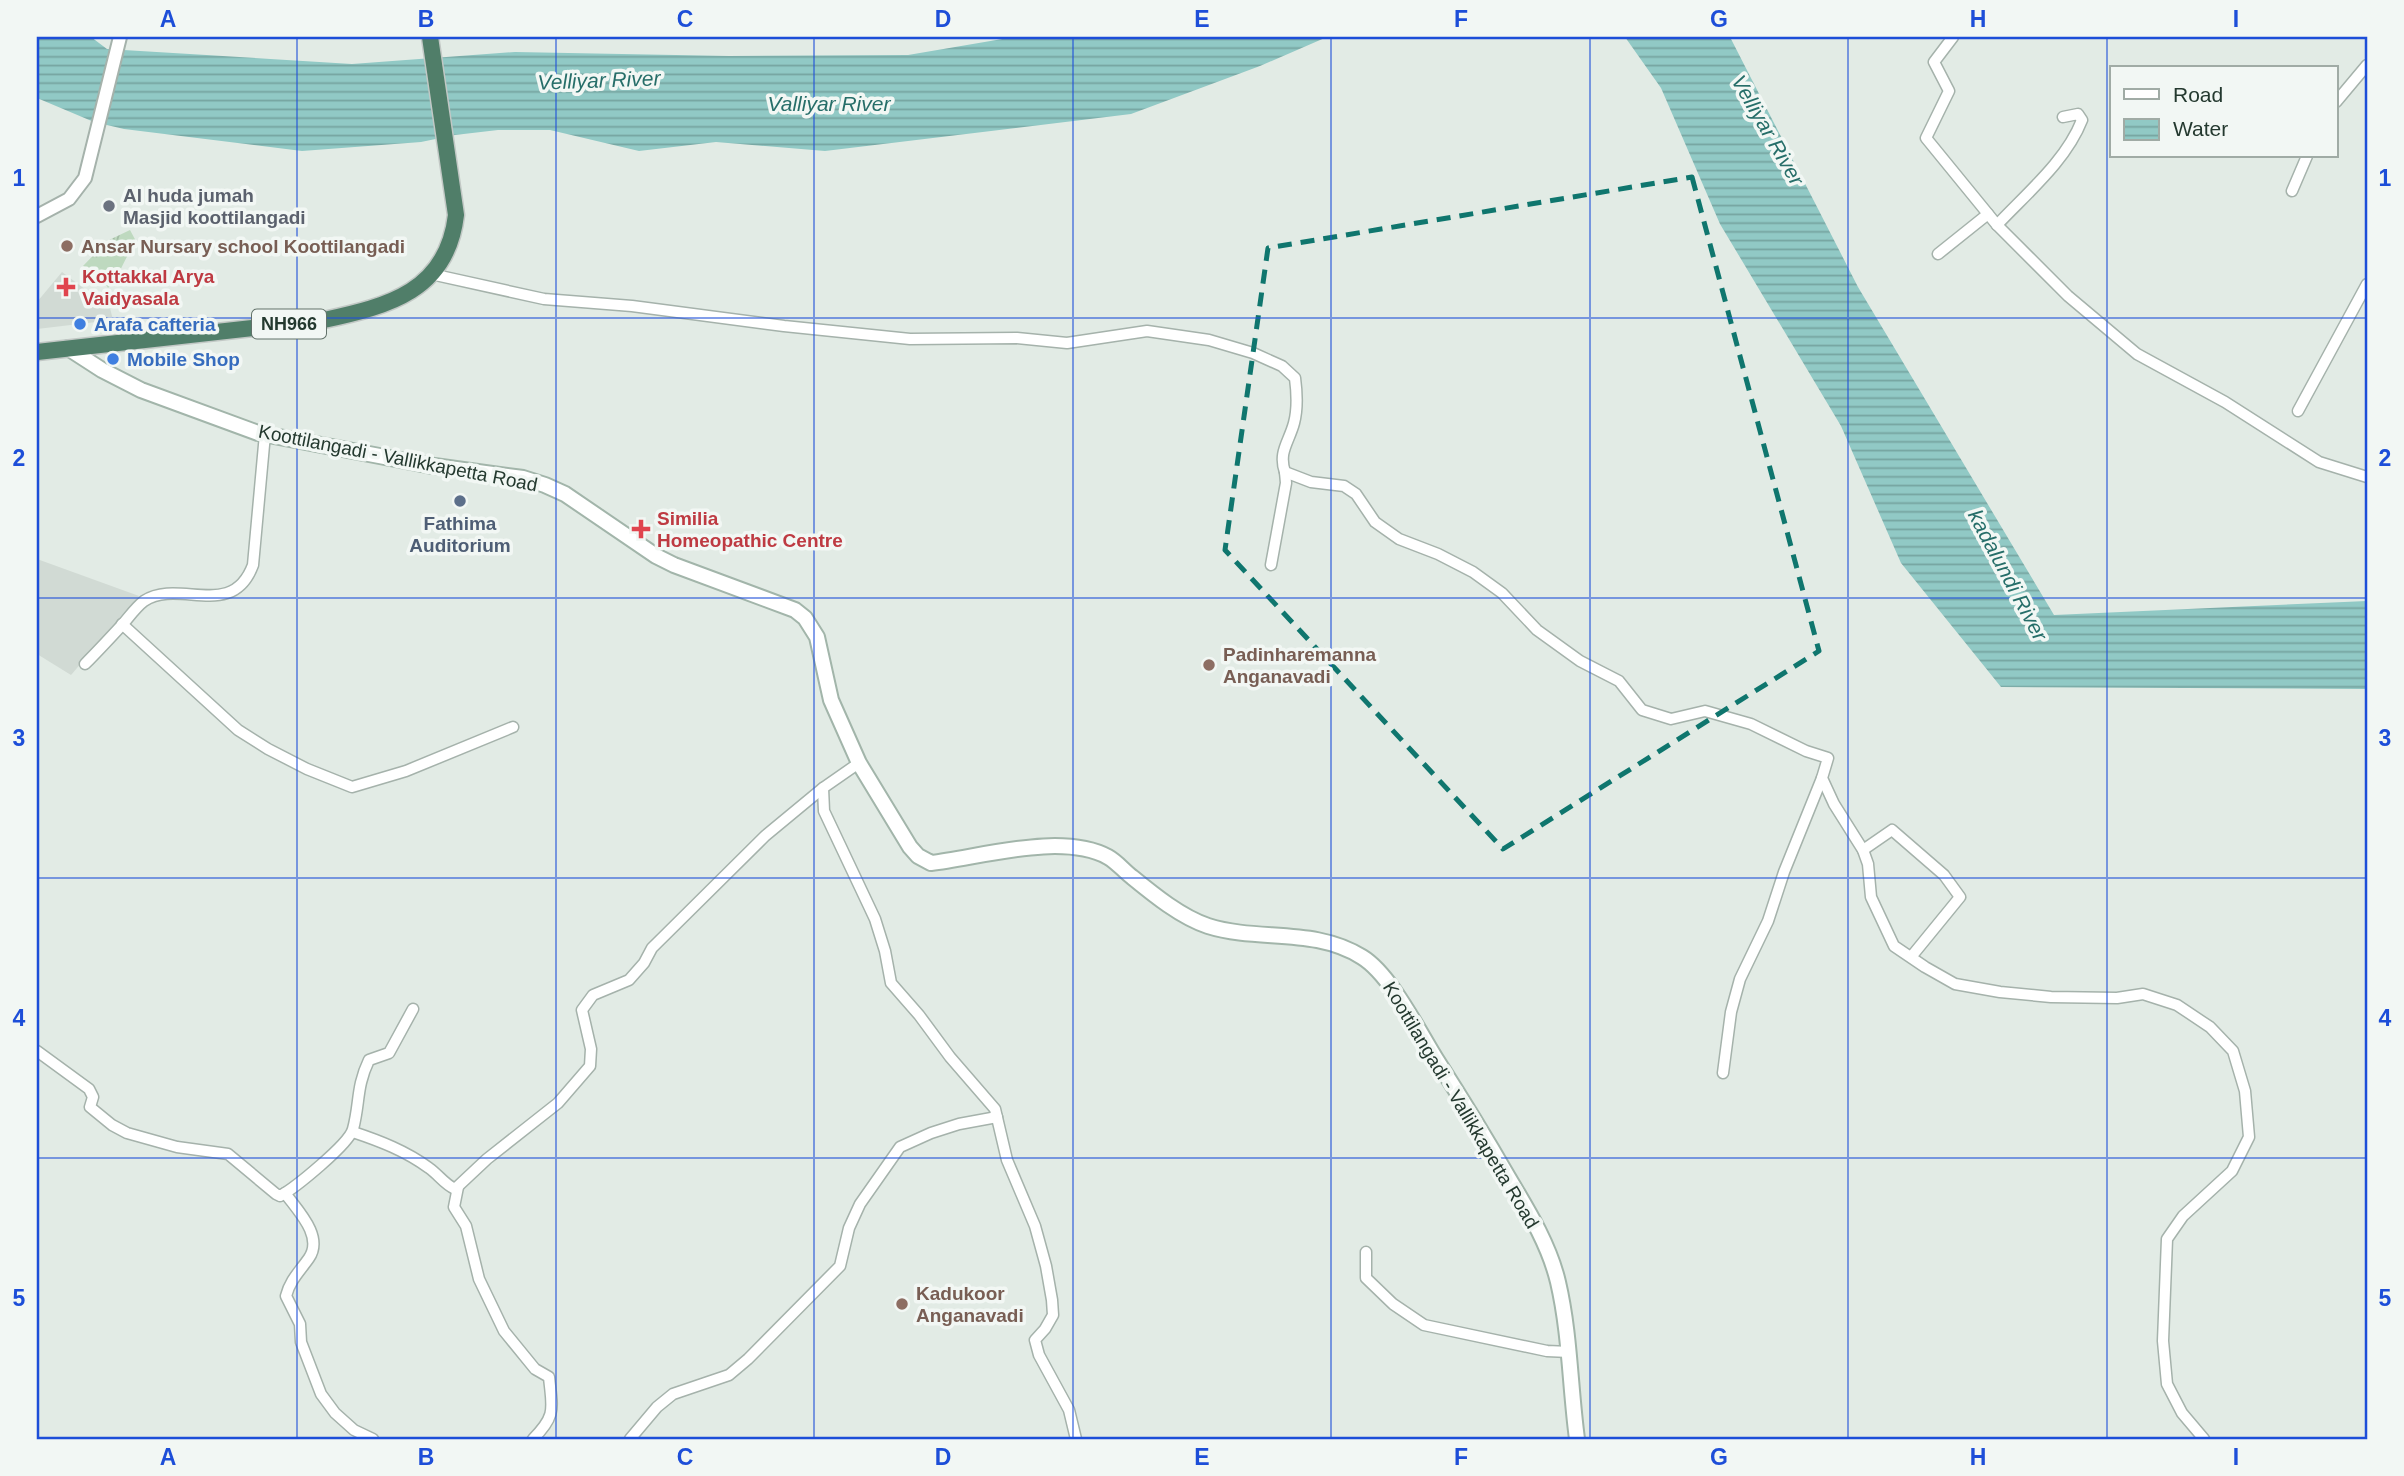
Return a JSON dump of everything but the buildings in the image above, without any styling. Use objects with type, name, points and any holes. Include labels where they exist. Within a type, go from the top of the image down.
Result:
[{"type":"highway","name":"NH966","points":[[37,352],[72,351],[324,320],[367,311],[422,284],[440,263],[453,238],[456,215],[430,37]]},
{"type":"main road","name":"Koottilangadi - Vallikkapetta Road","points":[[72,351],[141,390],[265,434],[427,465],[523,478],[545,485],[565,494],[656,556],[795,610],[805,618],[817,637],[831,700],[859,763],[910,847],[918,856],[931,863],[1057,845],[1084,848],[1109,857],[1150,891],[1206,925],[1229,931],[1317,939],[1340,945],[1364,958],[1383,977],[1416,1027],[1527,1209],[1545,1246],[1558,1280],[1569,1352],[1577,1439]]},
{"type":"street","points":[[37,216],[69,199],[85,178],[120,37]]},
{"type":"street","points":[[1954,37],[1934,62],[1950,91],[1926,138],[1997,225],[2068,296],[2137,354],[2225,401],[2319,462],[2367,477]]},
{"type":"street","points":[[2338,100],[2367,65]]},
{"type":"street","points":[[1997,225],[2062,155],[2077,133],[2082,120],[2078,114],[2063,117]]},
{"type":"street","points":[[2292,191],[2305,158]]},
{"type":"street","points":[[1938,254],[1988,214]]},
{"type":"street","points":[[431,274],[544,299],[632,306],[760,324],[910,339],[1017,338],[1067,342],[1147,331],[1209,340],[1253,353],[1282,366],[1295,378],[1297,398],[1294,423],[1281,461],[1286,482],[1270,565]]},
{"type":"street","points":[[2298,411],[2367,284]]},
{"type":"street","points":[[85,664],[145,600],[171,594],[206,597],[231,592],[248,577],[253,565],[265,434]]},
{"type":"street","points":[[1285,472],[1311,482],[1344,486],[1356,494],[1376,522],[1399,539],[1438,554],[1473,572],[1502,593],[1538,630],[1580,661],[1619,681],[1642,710],[1671,719],[1704,711],[1751,724],[1806,751],[1828,758],[1784,872],[1768,922],[1740,979],[1729,1024],[1723,1073]]},
{"type":"street","points":[[122,624],[238,730],[307,769],[352,787],[406,771],[513,727]]},
{"type":"street","points":[[353,1132],[406,1153],[431,1169],[446,1185],[455,1189],[458,1187],[558,1102],[590,1066],[591,1049],[582,1010],[593,995],[629,980],[652,948],[755,846],[823,788],[859,763]]},
{"type":"street","points":[[1822,778],[1834,804],[1863,850],[1868,864],[1871,897],[1894,946],[1955,984],[2051,997],[2117,998],[2143,994],[2177,1005],[2210,1027],[2233,1051],[2245,1091],[2249,1138],[2232,1171],[2183,1216],[2167,1239],[2163,1341],[2167,1384],[2182,1413],[2204,1439]]},
{"type":"street","points":[[823,788],[824,811],[875,919],[891,983],[995,1109],[1007,1160],[1039,1239],[1052,1300],[1053,1315],[1035,1340],[1039,1355],[1069,1410],[1076,1439]]},
{"type":"street","points":[[1863,850],[1892,831],[1944,875],[1960,897],[1911,957]]},
{"type":"street","points":[[37,1051],[89,1089],[93,1097],[90,1107],[112,1125],[127,1133],[177,1147],[228,1154],[280,1196],[321,1164],[353,1132],[357,1093],[369,1059],[389,1053],[413,1009]]},
{"type":"street","points":[[630,1439],[657,1406],[673,1394],[729,1375],[840,1266],[849,1228],[860,1204],[900,1147],[931,1133],[997,1117]]},
{"type":"street","points":[[458,1187],[454,1207],[466,1226],[479,1279],[504,1331],[535,1369],[549,1377],[553,1412],[533,1439]]},
{"type":"street","points":[[285,1193],[312,1231],[311,1256],[289,1284],[286,1296],[300,1324],[301,1342],[321,1394],[335,1413],[354,1430],[373,1439]]},
{"type":"street","points":[[1366,1252],[1366,1278],[1393,1304],[1424,1325],[1547,1351],[1569,1352]]},
{"type":"highlighted area","points":[[1692,177],[1819,651],[1503,849],[1225,550],[1268,248]]},
{"type":"shaded area","name":"Kottakkal Arya Vaidyasala","points":[[62,272],[110,308],[113,320],[37,329],[37,302]]},
{"type":"shaded area","points":[[37,559],[139,596],[71,675],[37,654]]},
{"type":"green space","points":[[130,230],[137,243],[108,288],[101,276],[83,266],[107,241]]},
{"type":"water","name":"Valliyar River","points":[[37,37],[91,37],[107,49],[352,64],[515,52],[729,56],[908,55],[1014,37],[1327,37],[1260,66],[1131,114],[825,151],[716,142],[639,151],[550,130],[498,130],[421,142],[302,151],[124,129],[94,122],[37,98]]},
{"type":"water","points":[[1625,37],[1730,37],[1858,287],[2054,615],[2367,601],[2367,689],[2001,687],[1901,563],[1841,426],[1720,224],[1661,88]]},
{"type":"place","name":"Al huda jumah Masjid koottilangadi","points":[[109,206]]},
{"type":"place","name":"Ansar Nursary school Koottilangadi","points":[[67,246]]},
{"type":"place","name":"Kottakkal Arya Vaidyasala","points":[[66,287]]},
{"type":"place","name":"Arafa cafteria","points":[[80,324]]},
{"type":"place","name":"Mobile Shop","points":[[113,359]]},
{"type":"place","name":"Fathima Auditorium","points":[[460,501]]},
{"type":"place","name":"Similia Homeopathic Centre","points":[[641,529]]},
{"type":"place","name":"Padinharemanna Anganavadi","points":[[1209,665]]},
{"type":"place","name":"Kadukoor Anganavadi","points":[[902,1304]]},
{"type":"water label","name":"Velliyar River","points":[[599,80]]},
{"type":"water label","name":"Velliyar River","points":[[1768,130]]},
{"type":"water label","name":"kadalundi River","points":[[2008,575]]}]
